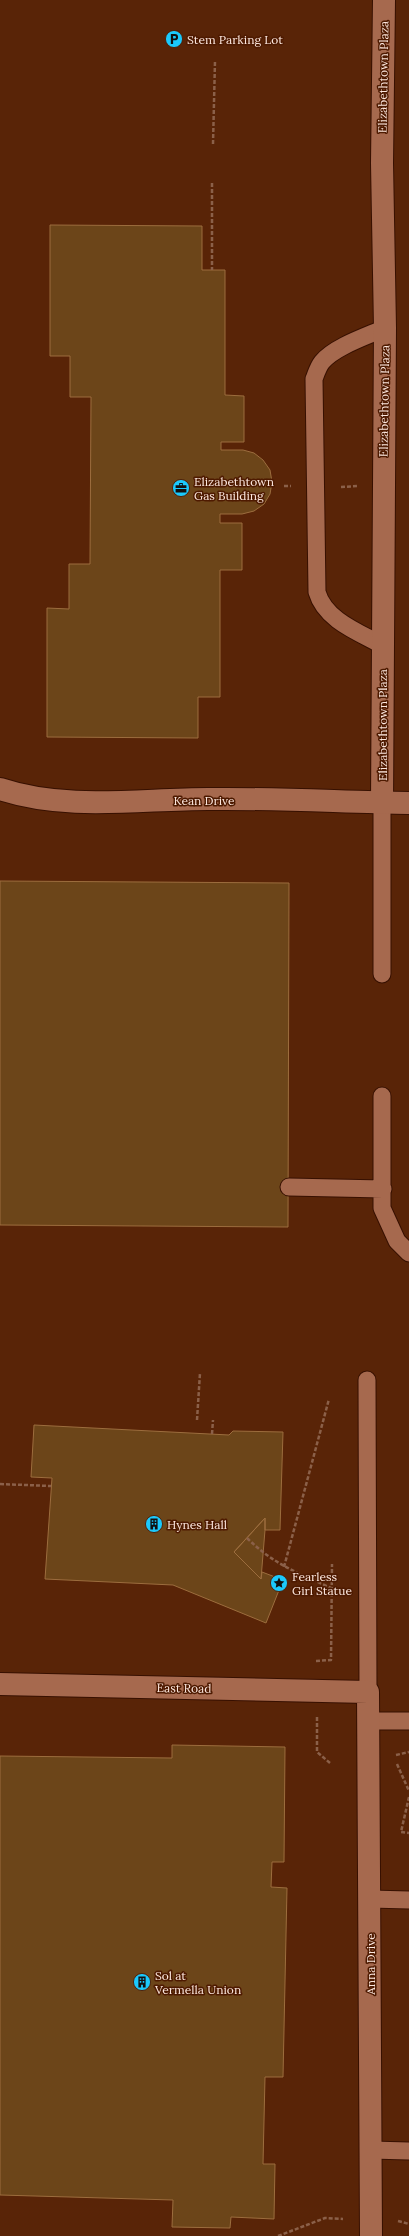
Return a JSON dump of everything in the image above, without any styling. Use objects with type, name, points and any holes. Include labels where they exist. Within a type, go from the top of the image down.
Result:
[{"type":"street","name":"Elizabethtown Plaza","points":[[382,803],[385,328],[382,163],[384,0]]},
{"type":"street","name":"Kean Drive","points":[[0,789],[23,796],[80,802],[209,799],[409,803]]},
{"type":"street","name":"East Road","points":[[0,1684],[368,1692]]},
{"type":"street","name":"Anna Drive","points":[[368,1692],[371,2228]]},
{"type":"lane","points":[[382,645],[351,629],[328,612],[320,602],[317,592],[314,379],[322,362],[326,358],[350,344],[385,328]]},
{"type":"lane","points":[[382,803],[382,974]]},
{"type":"lane","points":[[382,1096],[382,1208],[397,1241],[409,1253]]},
{"type":"lane","points":[[289,1187],[382,1189]]},
{"type":"lane","points":[[368,1380],[368,1692]]},
{"type":"lane","points":[[368,1721],[409,1721]]},
{"type":"lane","points":[[370,1899],[409,1900]]},
{"type":"lane","points":[[371,2150],[409,2151]]},
{"type":"path","points":[[213,144],[215,61]]},
{"type":"path","points":[[212,183],[212,270]]},
{"type":"path","points":[[337,487],[358,486]]},
{"type":"path","points":[[197,1420],[200,1373]]},
{"type":"path","points":[[284,1567],[329,1399]]},
{"type":"path","points":[[212,1434],[213,1420]]},
{"type":"path","points":[[0,1484],[51,1486]]},
{"type":"path","points":[[247,1538],[263,1554],[284,1567],[331,1588]]},
{"type":"path","points":[[316,1661],[331,1660],[332,1564]]},
{"type":"path","points":[[317,1714],[317,1752],[330,1763]]},
{"type":"path","points":[[409,1752],[394,1756],[409,1791]]},
{"type":"path","points":[[409,1797],[401,1832],[409,1834]]},
{"type":"path","points":[[278,2236],[325,2218],[371,2228]]},
{"type":"building","name":"Elizabethtown Gas Building","points":[[50,225],[202,226],[202,270],[225,270],[225,395],[244,396],[244,442],[221,442],[221,450],[243,450],[254,453],[263,460],[270,470],[272,482],[270,494],[264,504],[254,511],[242,514],[220,514],[220,523],[242,523],[242,570],[220,570],[220,697],[198,697],[198,738],[47,737],[47,608],[69,609],[69,564],[90,564],[91,397],[70,397],[70,356],[50,356]]},
{"type":"building","points":[[0,881],[289,883],[288,1227],[0,1225]]},
{"type":"building","name":"Hynes Hall","points":[[34,1425],[229,1435],[233,1431],[283,1432],[280,1530],[265,1530],[265,1518],[234,1552],[261,1579],[262,1572],[283,1580],[266,1623],[173,1585],[45,1579],[52,1478],[31,1477]]},
{"type":"building","points":[[265,1518],[265,1530],[261,1579],[234,1552]]},
{"type":"building","name":"Sol at Vermella Union","points":[[172,1745],[285,1747],[284,1862],[272,1862],[271,1887],[287,1888],[283,2077],[265,2077],[263,2164],[275,2164],[274,2219],[231,2217],[230,2228],[172,2227],[173,2200],[0,2195],[0,1756],[172,1758]]},
{"type":"place","name":"Stem Parking Lot","points":[[174,39]]},
{"type":"place","name":"Elizabethtown Gas Building","points":[[181,488]]},
{"type":"place","name":"Hynes Hall","points":[[154,1524]]},
{"type":"place","name":"Fearless Girl Statue","points":[[279,1583]]},
{"type":"place","name":"Sol at Vermella Union","points":[[142,1982]]}]
